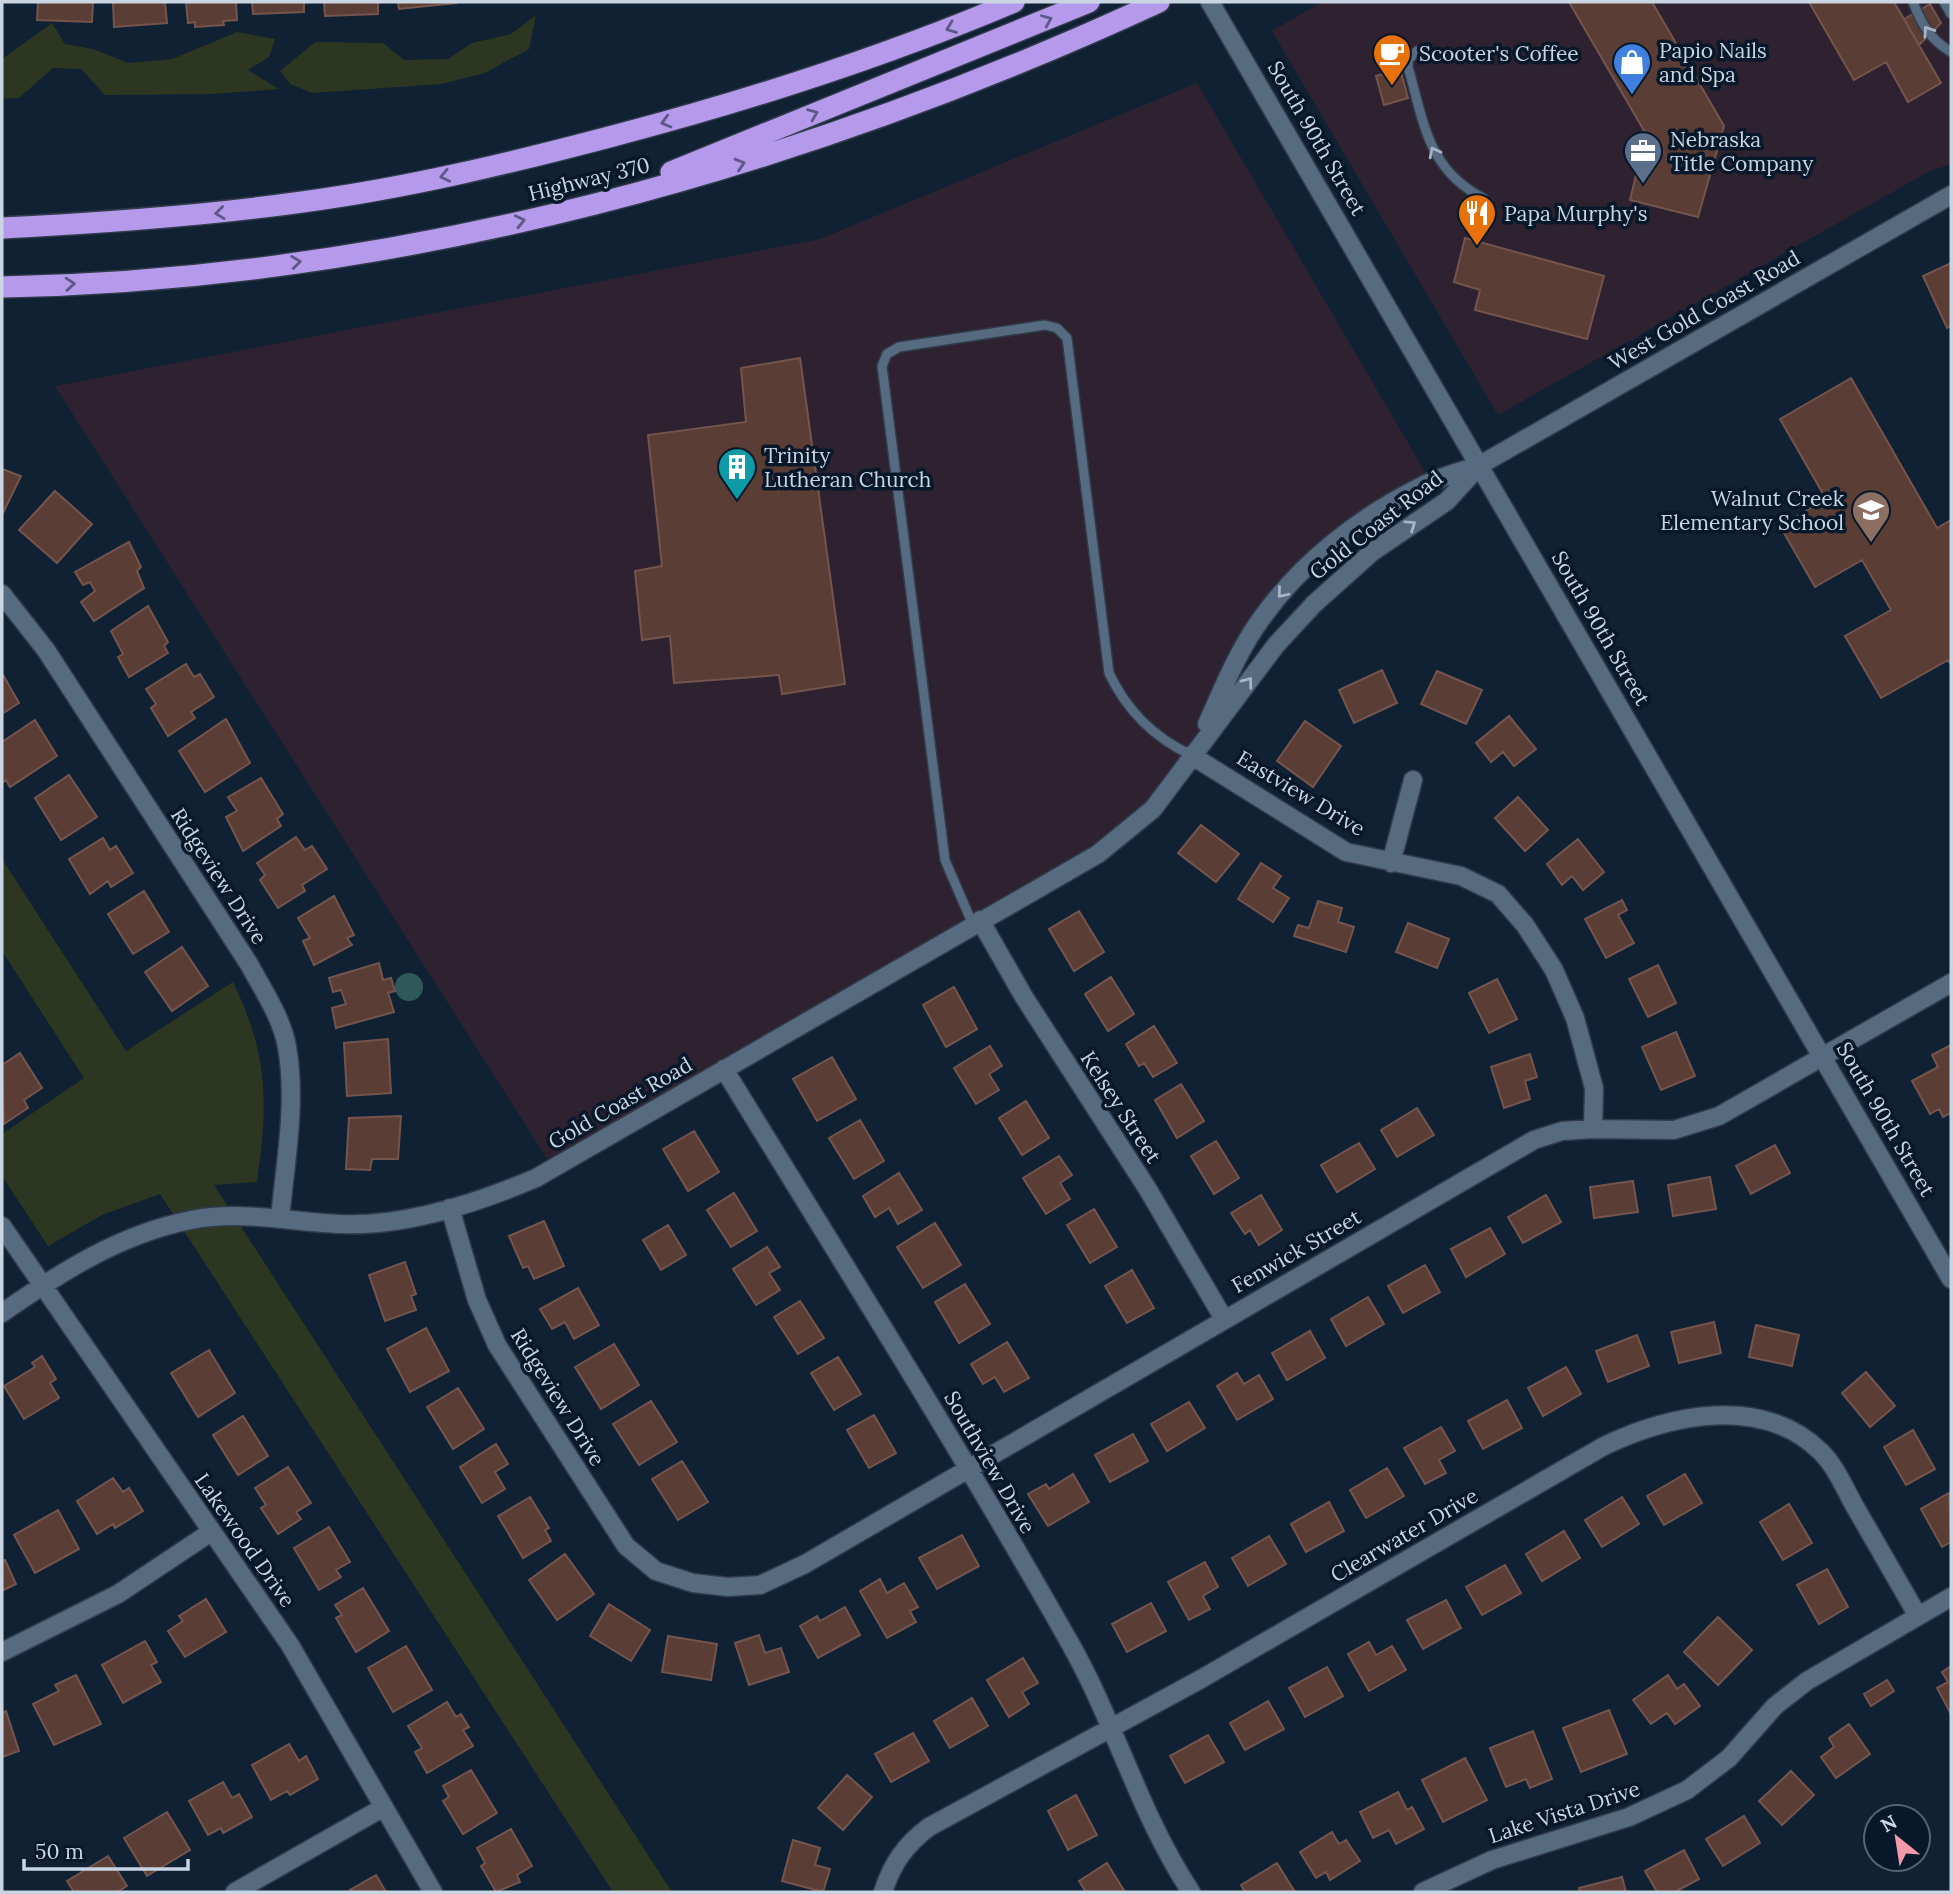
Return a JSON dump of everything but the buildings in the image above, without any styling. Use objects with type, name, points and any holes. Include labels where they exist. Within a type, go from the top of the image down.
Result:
[{"type":"highway","name":"Highway 370","points":[[2,228],[198,215],[305,202],[543,155],[700,113],[845,68],[1014,2]]},
{"type":"highway","points":[[591,204],[1089,2]]},
{"type":"highway","name":"Highway 370","points":[[2,287],[202,275],[342,257],[463,235],[591,204],[736,166],[870,121],[1074,41],[1159,2]]},
{"type":"street","name":"South 90th Street","points":[[1210,2],[1951,1279]]},
{"type":"street","name":"West Gold Coast Road","points":[[1480,465],[1951,195]]},
{"type":"street","name":"Gold Coast Road","points":[[1191,755],[1243,648],[1261,619],[1308,564],[1367,518],[1422,486],[1480,465]]},
{"type":"street","name":"Gold Coast Road","points":[[2,1313],[42,1285],[141,1232],[194,1219],[238,1215],[343,1224],[393,1220],[495,1195],[536,1178],[1098,854],[1127,833],[1153,809],[1276,645],[1314,604],[1372,552],[1447,501],[1480,465]]},
{"type":"street","name":"Ridgeview Drive","points":[[2,594],[46,650],[249,964],[271,1004],[287,1046],[290,1100],[279,1219]]},
{"type":"street","name":"Eastview Drive","points":[[1191,755],[1346,852],[1461,876],[1498,894],[1525,925],[1554,970],[1575,1018],[1594,1087],[1593,1129]]},
{"type":"street","points":[[1391,863],[1413,780]]},
{"type":"street","name":"Kelsey Street","points":[[976,922],[1147,1188],[1224,1319]]},
{"type":"street","name":"Fenwick Street","points":[[675,1578],[728,1587],[761,1585],[805,1564],[1534,1140],[1562,1131],[1674,1130],[1719,1116],[1951,983]]},
{"type":"street","name":"Southview Drive","points":[[724,1069],[908,1366],[1071,1644],[1156,1833],[1191,1892]]},
{"type":"street","name":"Ridgeview Drive","points":[[450,1208],[473,1290],[497,1345],[626,1546],[656,1571],[675,1578]]},
{"type":"street","name":"Lakewood Drive","points":[[2,1226],[290,1645],[433,1892]]},
{"type":"street","name":"Clearwater Drive","points":[[883,1892],[898,1857],[911,1841],[929,1827],[1201,1679],[1628,1434],[1691,1418],[1752,1417],[1795,1432],[1821,1452],[1918,1616]]},
{"type":"street","points":[[2,1652],[118,1594],[211,1532]]},
{"type":"street","name":"Lake Vista Drive","points":[[1423,1892],[1492,1860],[1629,1817],[1687,1790],[1729,1758],[1791,1692],[1951,1597]]},
{"type":"street","points":[[235,1892],[384,1807]]},
{"type":"lane","points":[[1913,2],[1924,28],[1936,43],[1951,52]]},
{"type":"lane","points":[[1944,2],[1951,14]]},
{"type":"lane","points":[[1417,51],[1408,60],[1408,67],[1430,144],[1442,167],[1454,180],[1483,198]]},
{"type":"lane","points":[[976,922],[945,860],[882,366],[887,354],[898,347],[1045,325],[1057,328],[1067,338],[1109,673],[1131,713],[1173,747],[1191,755]]},
{"type":"shaded area","points":[[1322,2],[1951,2],[1951,164],[1928,172],[1498,415],[1272,31]]},
{"type":"shaded area","points":[[536,15],[529,49],[485,73],[441,84],[312,93],[290,84],[280,71],[315,42],[383,43],[404,60],[448,59],[472,43],[511,34]]},
{"type":"shaded area","points":[[52,23],[65,44],[93,49],[128,63],[172,59],[237,32],[275,39],[269,57],[248,70],[279,89],[213,94],[105,95],[81,69],[53,68],[19,98],[2,99],[2,59]]},
{"type":"shaded area","points":[[1197,83],[1431,482],[1421,486],[1284,590],[1191,755],[1127,833],[553,1168],[55,386],[820,239]]},
{"type":"shaded area","points":[[2,859],[126,1051],[233,982],[253,1034],[263,1080],[261,1154],[257,1182],[214,1185],[672,1892],[613,1892],[160,1194],[102,1215],[48,1246],[2,1176],[2,1134],[84,1078],[2,951]]},
{"type":"shaded area","points":[[409,973],[419,977],[423,987],[419,997],[409,1001],[399,997],[395,987],[399,977]]},
{"type":"place","name":"Scooter's Coffee","points":[[1392,87]]},
{"type":"place","name":"Papio Nails and Spa","points":[[1632,96]]},
{"type":"place","name":"Nebraska Title Company","points":[[1643,185]]},
{"type":"place","name":"Papa Murphy's","points":[[1477,247]]},
{"type":"place","name":"Trinity Lutheran Church","points":[[737,501]]},
{"type":"place","name":"Walnut Creek Elementary School","points":[[1871,544]]}]
